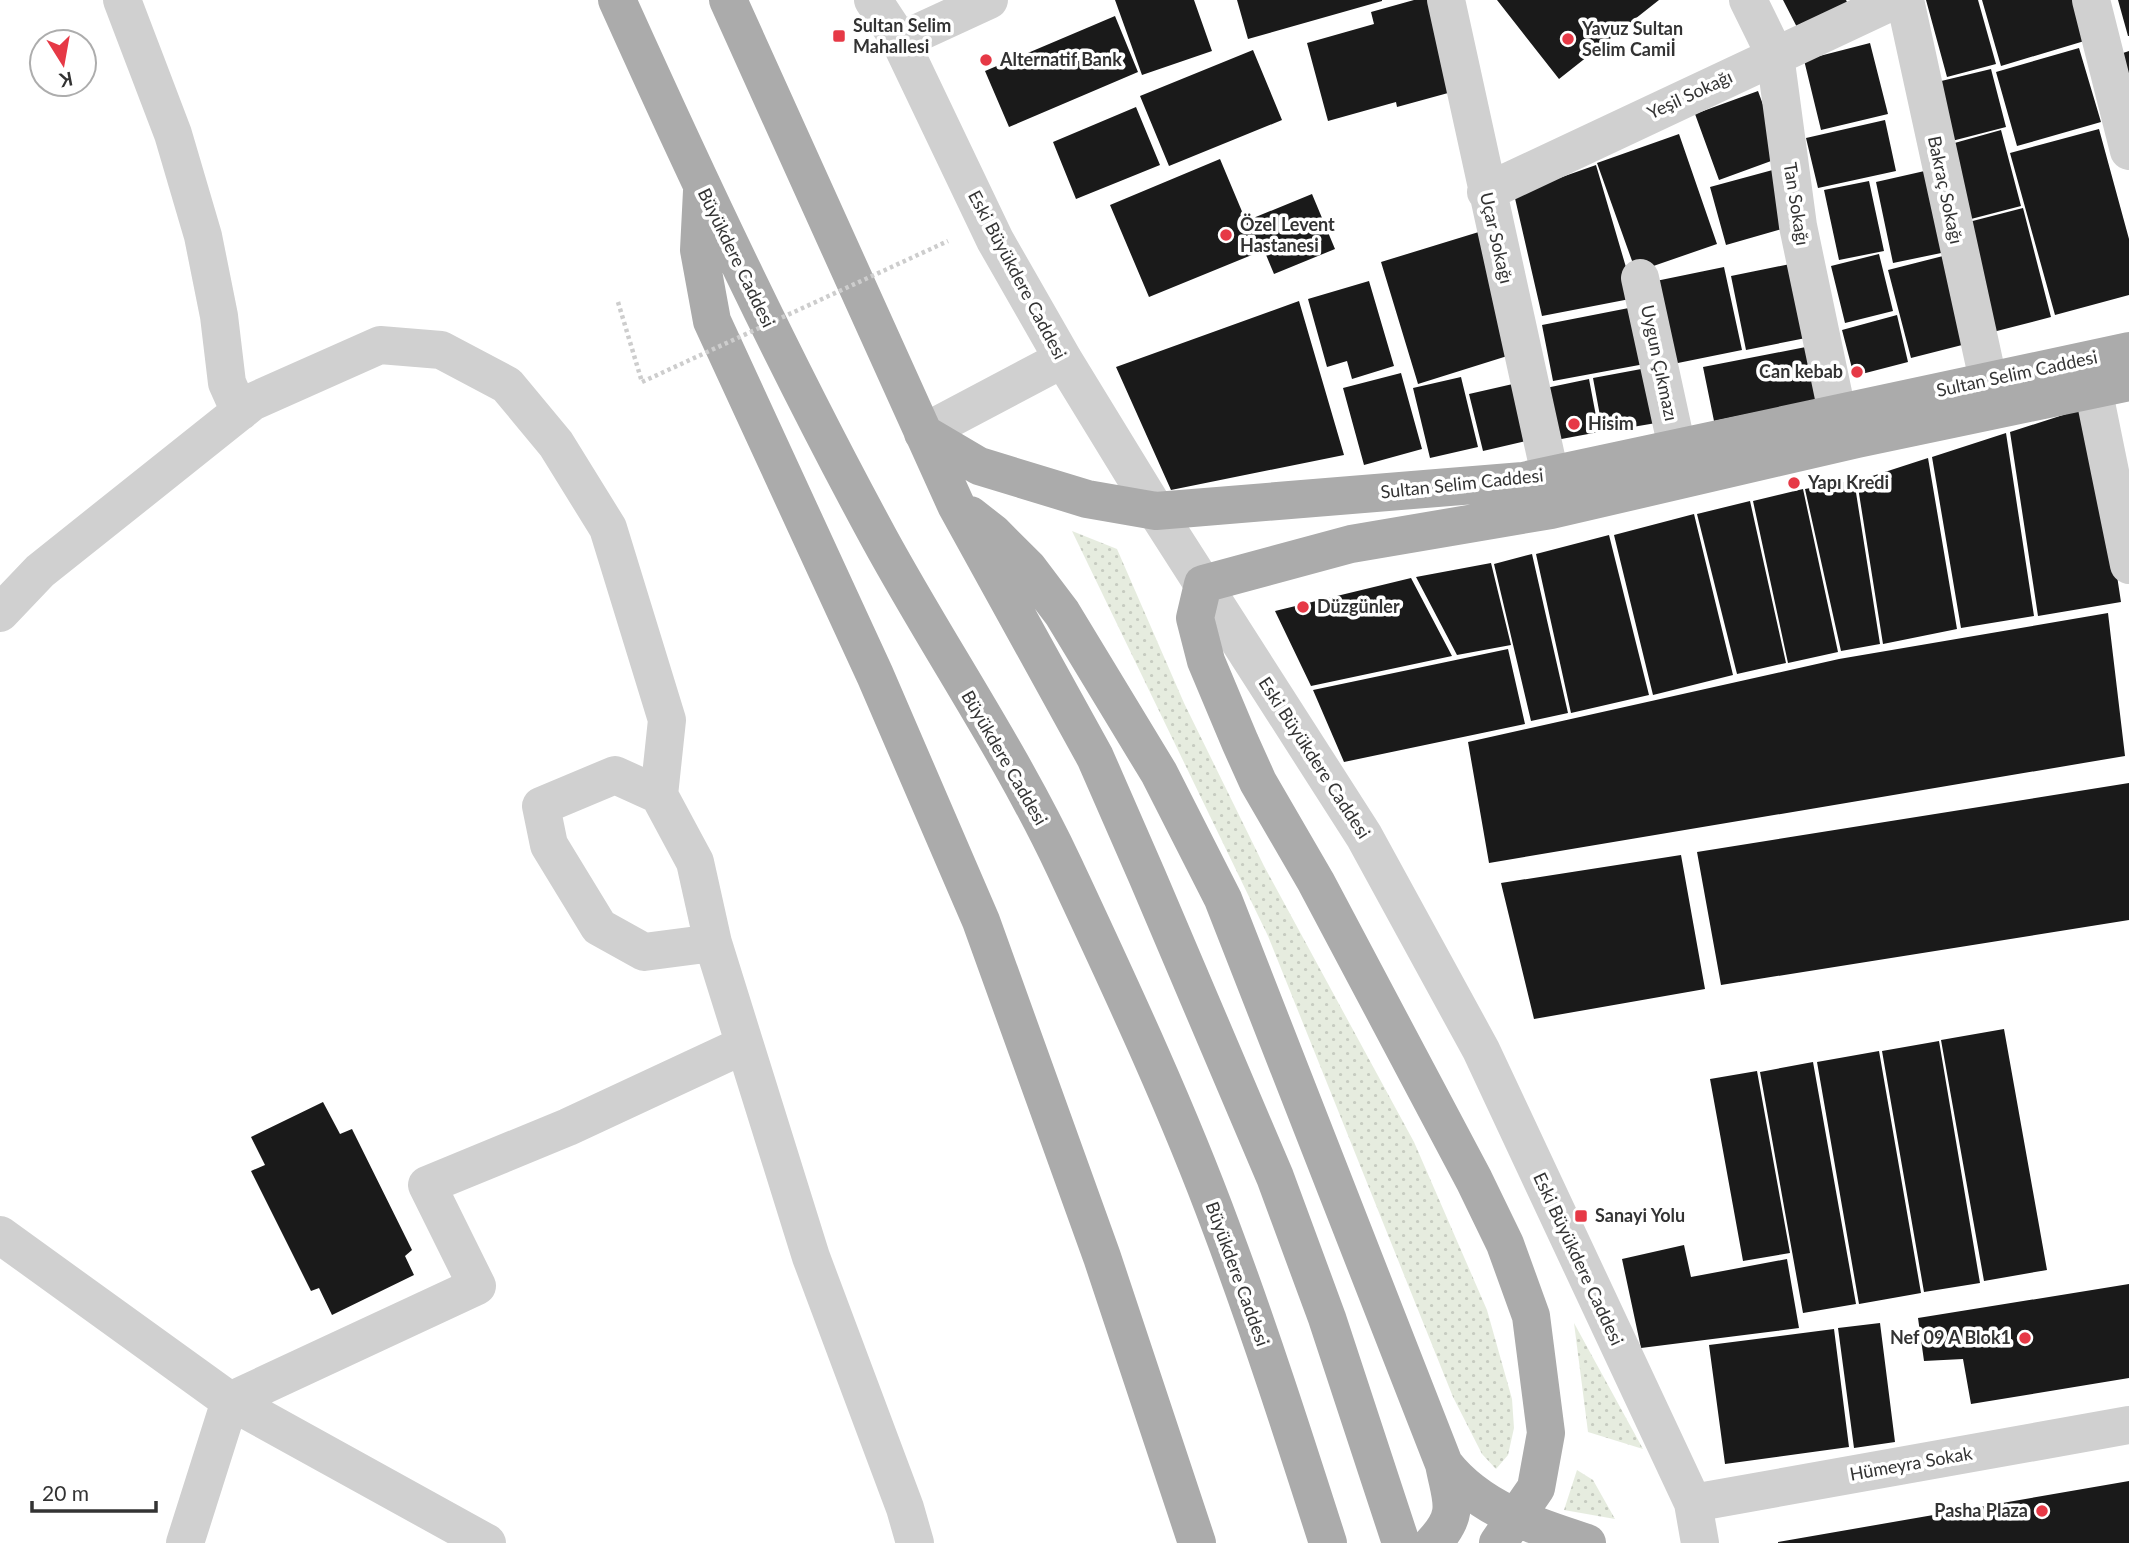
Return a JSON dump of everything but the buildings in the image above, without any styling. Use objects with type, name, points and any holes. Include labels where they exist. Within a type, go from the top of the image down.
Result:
[{"type":"main road","name":"Büyükdere Caddesi","points":[[617,0],[702,188],[857,497],[923,618],[1022,784],[1063,864],[1220,1223],[1263,1342],[1328,1543]]},
{"type":"main road","points":[[728,0],[956,505],[1095,757],[1147,876],[1275,1177],[1327,1318],[1401,1543]]},
{"type":"main road","points":[[702,188],[699,250],[712,321],[875,675],[981,921],[1153,1406],[1197,1543]]},
{"type":"main road","name":"Sultan Selim Caddesi","points":[[923,433],[979,466],[1087,499],[1156,511],[1523,481],[1677,448],[1840,427],[2103,376],[2129,351]]},
{"type":"main road","name":"Sultan Selim Caddesi","points":[[1203,584],[1351,544],[1550,510],[1840,427],[1988,380],[2103,376]]},
{"type":"main road","points":[[956,505],[1002,541],[1028,568],[1062,612],[1159,773],[1223,899],[1444,1464],[1452,1512],[1449,1527],[1433,1543]]},
{"type":"main road","points":[[1203,584],[1195,618],[1206,662],[1240,743],[1258,782],[1316,882],[1474,1180],[1505,1244],[1531,1315],[1546,1433],[1536,1488],[1507,1530]]},
{"type":"main road","points":[[1153,1406],[1172,1453],[1199,1487],[1222,1543]]},
{"type":"main road","points":[[1444,1464],[1489,1505],[1507,1530],[1587,1543]]},
{"type":"main road","points":[[1546,1543],[1577,1543]]},
{"type":"street","points":[[122,0],[173,134],[203,236],[219,316],[228,383],[240,412]]},
{"type":"street","name":"Eski Büyükdere Caddesi","points":[[873,0],[900,41],[995,240],[1063,359],[1156,511],[1364,836],[1481,1050],[1693,1503],[1700,1543]]},
{"type":"street","points":[[900,41],[989,0]]},
{"type":"street","name":"Uçar Sokağı","points":[[1446,0],[1550,475]]},
{"type":"street","name":"Tan Sokağı","points":[[1748,0],[1775,55],[1798,226],[1840,427]]},
{"type":"street","name":"Yeşil Sokağı","points":[[1486,192],[1895,0]]},
{"type":"street","name":"Bakraç Sokağı","points":[[1905,0],[1988,380]]},
{"type":"street","points":[[2091,0],[2129,151]]},
{"type":"street","name":"Uygun Çıkmazı","points":[[1640,278],[1677,448]]},
{"type":"street","points":[[0,613],[40,571],[252,402],[380,345],[441,350],[507,385],[556,444],[607,528],[667,720],[659,795],[695,862],[713,943],[811,1257],[905,1508],[915,1543]]},
{"type":"street","points":[[923,433],[1063,359]]},
{"type":"street","points":[[2103,376],[2129,565]]},
{"type":"street","points":[[659,795],[615,775],[541,806],[549,845],[599,926],[644,952],[713,943]]},
{"type":"street","points":[[185,1543],[230,1401],[477,1286],[427,1185],[568,1127],[744,1045]]},
{"type":"street","points":[[0,1235],[230,1401],[487,1543]]},
{"type":"street","name":"Hümeyra Sokak","points":[[1693,1503],[2129,1425]]},
{"type":"path","points":[[618,302],[642,382],[948,241]]},
{"type":"shaded area","points":[[1072,531],[1117,549],[1184,703],[1264,866],[1414,1142],[1487,1310],[1512,1399],[1514,1428],[1508,1455],[1496,1469],[1482,1454],[1453,1397],[1268,936]]},
{"type":"shaded area","points":[[1574,1323],[1643,1449],[1588,1432]]},
{"type":"shaded area","points":[[1577,1470],[1593,1480],[1615,1519],[1564,1510]]},
{"type":"place","name":"Sultan Selim Mahallesi","points":[[839,36]]},
{"type":"place","name":"Yavuz Sultan Selim Camiİ","points":[[1568,39]]},
{"type":"place","name":"Alternatif Bank","points":[[986,60]]},
{"type":"place","name":"Özel Levent Hastanesi","points":[[1226,235]]},
{"type":"place","name":"Can kebab","points":[[1857,372]]},
{"type":"place","name":"Hisim","points":[[1574,424]]},
{"type":"place","name":"Yapı Kredi","points":[[1794,483]]},
{"type":"place","name":"Düzgünler","points":[[1303,607]]},
{"type":"place","name":"Sanayi Yolu","points":[[1581,1216]]},
{"type":"place","name":"Nef 09 A Blok1","points":[[2025,1338]]},
{"type":"place","name":"Pasha Plaza","points":[[2042,1511]]}]
